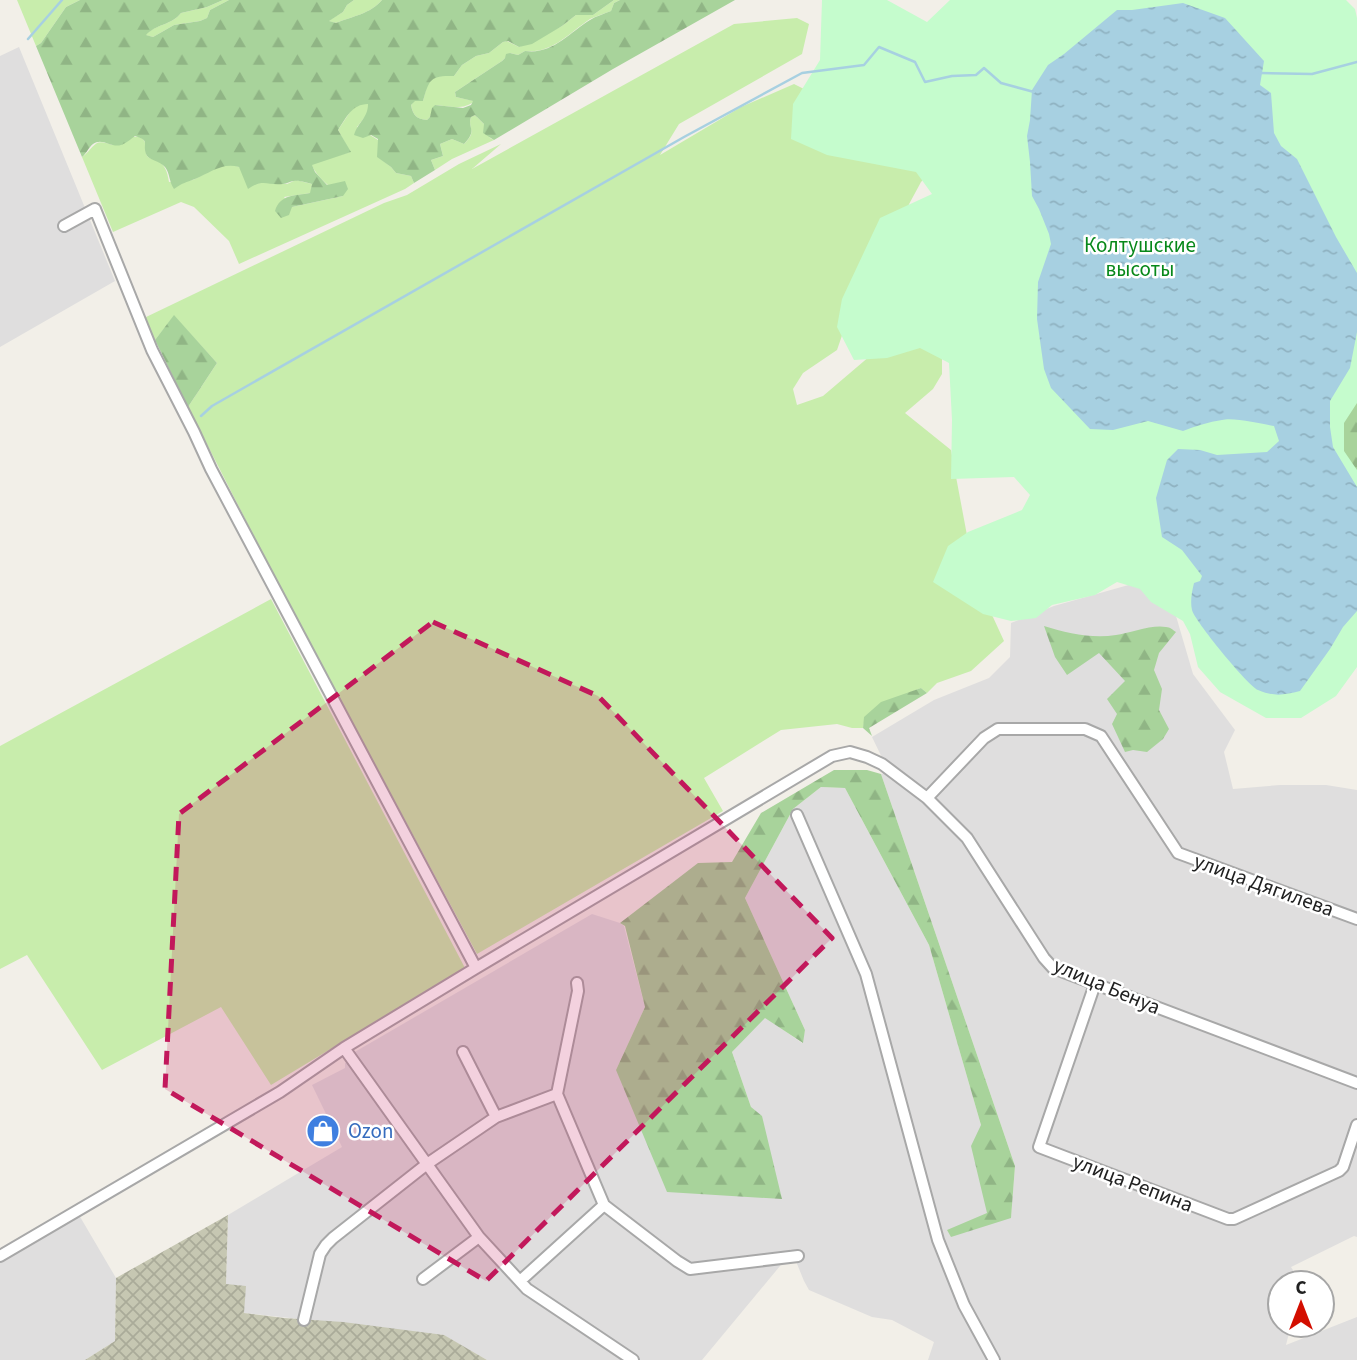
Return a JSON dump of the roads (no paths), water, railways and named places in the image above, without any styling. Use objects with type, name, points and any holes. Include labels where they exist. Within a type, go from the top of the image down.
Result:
[{"type":"street","points":[[64,226],[95,209],[152,350],[211,469],[476,968]]},
{"type":"street","name":"улица Дягилева","points":[[927,799],[984,737],[998,729],[1085,729],[1101,736],[1178,853],[1357,919]]},
{"type":"street","name":"улица Бенуа","points":[[0,1256],[280,1092],[344,1048],[832,756],[850,752],[883,764],[927,799],[967,838],[1044,958],[1054,968],[1357,1083]]},
{"type":"street","points":[[797,815],[866,974],[938,1240],[964,1305],[994,1360]]},
{"type":"street","points":[[577,983],[578,991],[557,1094],[604,1205],[690,1269],[799,1256]]},
{"type":"street","name":"улица Репина","points":[[1095,985],[1039,1147],[1227,1219],[1234,1219],[1339,1171],[1343,1167],[1357,1125]]},
{"type":"street","points":[[344,1048],[480,1237],[527,1289],[634,1360]]},
{"type":"street","points":[[463,1052],[496,1116]]},
{"type":"street","points":[[304,1320],[320,1254],[326,1245],[427,1164],[496,1116],[557,1094]]},
{"type":"street","points":[[520,1281],[604,1205]]},
{"type":"street","points":[[422,1279],[480,1237]]},
{"type":"water","points":[[1183,3],[1225,18],[1264,61],[1260,85],[1271,93],[1274,133],[1281,146],[1297,159],[1357,273],[1357,332],[1350,368],[1330,401],[1330,427],[1333,447],[1357,487],[1357,611],[1343,627],[1300,691],[1284,694],[1269,694],[1252,686],[1195,616],[1191,600],[1194,583],[1200,581],[1202,576],[1182,550],[1162,537],[1156,498],[1167,460],[1178,449],[1200,450],[1217,455],[1267,452],[1279,441],[1274,426],[1227,419],[1183,431],[1148,421],[1113,430],[1090,429],[1051,388],[1044,369],[1037,319],[1038,282],[1051,244],[1032,196],[1027,136],[1032,90],[1048,65],[1117,10]]},
{"type":"waterway","points":[[28,39],[62,0]]},
{"type":"waterway","points":[[201,416],[212,406],[684,137],[802,73],[864,65],[879,47],[915,62],[925,82],[952,76],[976,75],[984,68],[1001,83],[1034,92]]},
{"type":"waterway","points":[[1260,73],[1312,74],[1357,62]]},
{"type":"place","name":"Ozon","points":[[323,1131]]},
{"type":"park label","name":"Колтушские высоты","points":[[1140,257]]}]
